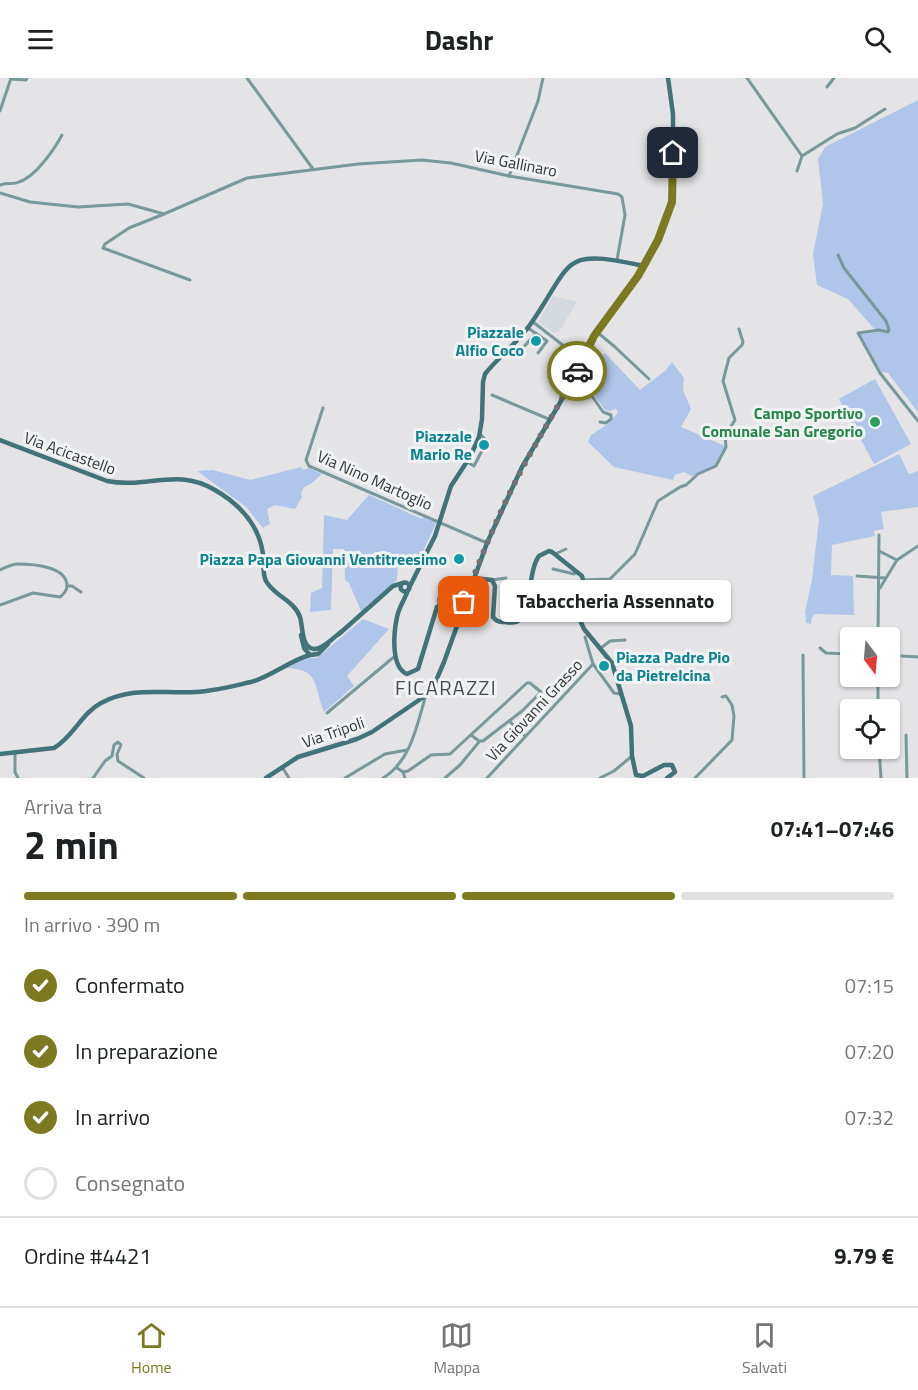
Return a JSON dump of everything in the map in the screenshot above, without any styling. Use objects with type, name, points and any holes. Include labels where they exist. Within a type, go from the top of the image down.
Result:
[{"type":"street","points":[[0,111],[11,79],[26,80],[27,78]]},
{"type":"street","points":[[247,78],[313,169]]},
{"type":"street","points":[[509,176],[538,101],[543,78]]},
{"type":"street","name":"Via Tripoli","points":[[266,778],[298,757],[365,736],[425,696],[435,683],[487,543],[522,467],[551,420],[597,333],[644,266],[658,240],[672,202],[673,114],[668,78]]},
{"type":"street","points":[[747,78],[802,156]]},
{"type":"street","points":[[827,87],[834,78]]},
{"type":"street","points":[[797,171],[802,156],[837,134],[855,128],[885,109]]},
{"type":"street","points":[[0,184],[17,183],[23,180],[50,155],[62,135]]},
{"type":"street","name":"Via Gallinaro","points":[[190,280],[103,248],[105,244],[129,228],[247,178],[395,161],[422,160],[451,163],[509,176],[618,194],[622,197],[625,215],[617,260]]},
{"type":"street","points":[[0,193],[30,202],[78,207],[128,204],[164,214]]},
{"type":"street","points":[[838,255],[844,268],[875,306],[888,327],[888,332],[879,330],[858,333],[880,373],[918,421]]},
{"type":"street","points":[[464,602],[440,604],[436,609],[418,669],[411,673],[403,672],[395,656],[397,617],[405,586],[417,572],[440,522],[451,486],[467,462],[480,434],[485,374],[533,322],[559,277],[571,264],[587,257],[644,266]]},
{"type":"street","points":[[533,322],[582,360]]},
{"type":"street","points":[[528,328],[547,341],[538,353]]},
{"type":"street","points":[[584,580],[606,580],[613,577],[635,554],[658,501],[680,486],[686,485],[698,474],[716,466],[726,447],[725,435],[735,420],[723,381],[729,358],[743,342],[739,329]]},
{"type":"street","points":[[521,350],[536,333]]},
{"type":"street","points":[[597,333],[615,346],[650,379]]},
{"type":"street","points":[[576,373],[603,412],[611,415],[611,419],[606,423],[600,422]]},
{"type":"street","points":[[492,395],[551,420]]},
{"type":"street","name":"Via Nino Martoglio","points":[[323,408],[306,460],[309,466],[487,543]]},
{"type":"street","points":[[467,462],[474,466],[486,443],[480,434]]},
{"type":"street","name":"Via Acicastello","points":[[0,440],[107,481],[121,484],[183,478],[201,482],[223,496],[253,525],[261,544],[266,582],[291,603],[299,613],[305,641],[311,648],[319,648],[334,637]]},
{"type":"street","points":[[878,627],[879,535]]},
{"type":"street","points":[[879,591],[897,560],[918,546]]},
{"type":"street","points":[[555,554],[566,549]]},
{"type":"street","points":[[492,580],[495,586],[493,617],[498,622],[517,622],[525,615],[537,559],[549,551],[577,572],[584,580],[579,618],[584,629],[612,663],[631,726],[634,771],[639,777],[664,765],[674,766],[675,772],[666,778]]},
{"type":"street","points":[[879,551],[897,560]]},
{"type":"street","points":[[0,570],[18,564],[53,569],[64,577],[67,586],[66,591],[60,597],[33,593],[0,605]]},
{"type":"street","points":[[553,569],[574,574],[577,572]]},
{"type":"street","points":[[857,576],[885,578]]},
{"type":"street","points":[[440,604],[438,601],[443,586],[448,580],[458,578]]},
{"type":"street","points":[[473,578],[492,580],[506,578]]},
{"type":"street","points":[[308,653],[318,654],[396,584],[405,586]]},
{"type":"street","points":[[67,586],[72,586],[81,592]]},
{"type":"street","points":[[583,592],[602,615]]},
{"type":"street","points":[[302,624],[302,640],[308,653]]},
{"type":"street","points":[[0,754],[46,749],[62,744],[92,710],[108,700],[143,690],[199,692],[254,681],[308,653],[318,651],[341,632]]},
{"type":"street","points":[[585,637],[593,664]]},
{"type":"street","points":[[601,648],[610,641],[625,640]]},
{"type":"street","points":[[820,648],[826,653],[840,654]]},
{"type":"street","points":[[803,655],[804,778]]},
{"type":"street","points":[[327,713],[395,656]]},
{"type":"street","points":[[902,656],[918,657]]},
{"type":"street","name":"Via Giovanni Grasso","points":[[487,778],[593,664],[614,693],[622,694]]},
{"type":"street","points":[[403,772],[431,755],[450,754],[527,683],[535,686],[541,692],[522,711],[483,741],[479,741],[460,765],[445,778]]},
{"type":"street","points":[[383,778],[397,768],[413,739],[425,696]]},
{"type":"street","points":[[695,778],[732,740],[735,720],[732,705],[726,696],[722,697]]},
{"type":"street","points":[[509,721],[525,737]]},
{"type":"street","points":[[471,735],[479,741]]},
{"type":"street","points":[[906,735],[907,778]]},
{"type":"street","points":[[93,778],[105,761],[112,756],[114,745],[118,742],[121,746],[117,754],[118,761],[144,778]]},
{"type":"street","points":[[345,778],[385,754],[407,750]]},
{"type":"street","points":[[15,752],[15,771],[18,778]]},
{"type":"street","points":[[600,778],[614,771],[632,756]]},
{"type":"street","points":[[880,759],[881,778]]},
{"type":"street","points":[[282,766],[289,778]]},
{"type":"street","points":[[397,768],[403,772],[405,778]]},
{"type":"shaded area","points":[[918,100],[918,412],[888,373],[881,372],[860,334],[877,332],[848,299],[817,285],[813,254],[823,204],[818,159],[825,147]]},
{"type":"shaded area","points":[[553,296],[577,302],[560,330],[554,333],[538,322]]},
{"type":"shaded area","points":[[589,352],[599,360],[605,353],[640,390],[665,371],[672,362],[684,378],[683,390],[691,409],[681,427],[725,446],[714,467],[692,476],[684,472],[675,475],[673,480],[614,467],[588,442],[591,435],[608,424],[618,412],[616,409],[605,410],[581,376],[580,370]]},
{"type":"shaded area","name":"Campo Sportivo Comunale San Gregorio","points":[[875,379],[911,444],[874,464],[839,399]]},
{"type":"shaded area","points":[[899,454],[909,474],[918,471],[918,507],[881,512],[884,529],[874,531],[875,536],[832,545],[831,575],[853,576],[854,615],[815,614],[811,624],[806,623],[805,612],[812,580],[819,519],[813,496]]},
{"type":"shaded area","points":[[301,467],[303,470],[308,468],[322,474],[304,487],[302,497],[295,509],[275,505],[267,509],[270,524],[263,528],[246,507],[197,471],[213,470],[250,480]]},
{"type":"shaded area","points":[[369,495],[436,523],[421,556],[415,553],[398,566],[397,580],[361,611],[349,583],[345,580],[344,549],[333,549],[331,610],[310,612],[311,593],[322,588],[324,515],[347,520]]},
{"type":"shaded area","points":[[363,619],[389,629],[347,676],[354,686],[324,712],[314,680],[310,675],[304,671],[285,668],[309,658],[317,658]]},
{"type":"way so far","points":[[464,602],[487,543],[522,467],[577,371]]},
{"type":"place","name":"Piazzale Alfio Coco","points":[[536,341]]},
{"type":"place","name":"Campo Sportivo Comunale San Gregorio","points":[[875,422]]},
{"type":"place","name":"Piazzale Mario Re","points":[[484,445]]},
{"type":"place","name":"Piazza Papa Giovanni Ventitreesimo","points":[[459,559]]},
{"type":"place","name":"Tabaccheria Assennato","points":[[464,602]]},
{"type":"place","name":"Piazza Padre Pio da Pietrelcina","points":[[604,666]]},
{"type":"district","name":"FICARAZZI","points":[[446,687]]},
{"type":"route","points":[[577,371],[594,336],[638,276],[658,240],[672,202],[673,153]]}]
